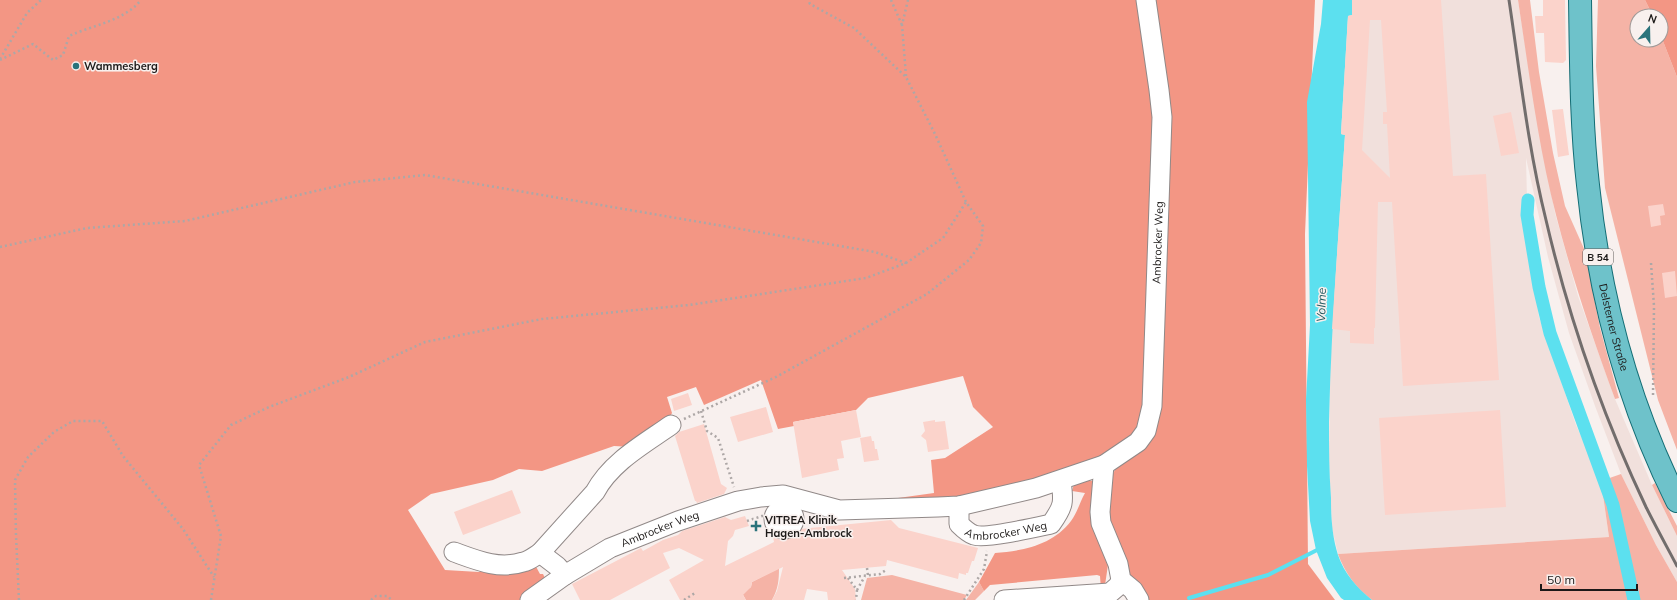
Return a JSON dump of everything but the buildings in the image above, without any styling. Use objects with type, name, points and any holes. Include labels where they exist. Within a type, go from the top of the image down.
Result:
[{"type":"main road","name":"Delsterner Straße","points":[[1580,0],[1581,70],[1588,185],[1602,280],[1615,336],[1637,408],[1654,452],[1677,502]]},
{"type":"lane","name":"Ambrocker Weg","points":[[530,600],[565,575],[610,548],[678,521],[738,501],[783,495],[788,516],[839,510],[959,506],[1036,488],[1104,465],[1138,442],[1148,426],[1152,406],[1162,117],[1146,0]]},
{"type":"lane","points":[[454,552],[485,563],[511,565],[525,562],[540,553],[595,492],[602,480],[624,458],[671,425]]},
{"type":"lane","points":[[1104,465],[1100,512],[1101,523],[1114,555],[1113,591]]},
{"type":"lane","name":"Ambrocker Weg","points":[[959,506],[960,524],[966,532],[975,536],[1051,524],[1059,513],[1064,500],[1061,480]]},
{"type":"lane","points":[[540,553],[557,566],[565,575]]},
{"type":"lane","points":[[1004,600],[1133,590],[1139,600]]},
{"type":"path","points":[[0,60],[27,13],[41,0]]},
{"type":"path","points":[[0,60],[33,44],[53,60],[63,55],[70,36],[119,18],[141,0]]},
{"type":"path","points":[[738,501],[718,438],[707,431],[701,411],[776,377],[927,294],[969,260],[981,243],[983,226],[966,202],[935,134],[906,77],[854,28],[810,4],[808,0]]},
{"type":"path","points":[[891,0],[902,25]]},
{"type":"path","points":[[906,77],[902,25],[908,0]]},
{"type":"path","points":[[0,247],[87,228],[185,221],[355,182],[425,175],[875,252],[906,263]]},
{"type":"path","points":[[211,600],[221,536],[199,465],[231,425],[269,407],[349,377],[425,342],[542,319],[689,305],[866,278],[906,263],[943,238],[966,202]]},
{"type":"path","points":[[1651,263],[1654,306],[1653,399]]},
{"type":"path","points":[[19,600],[15,480],[28,457],[54,432],[73,421],[102,421],[123,456],[183,529],[215,577]]},
{"type":"path","points":[[747,521],[762,516],[788,516]]},
{"type":"path","points":[[964,600],[984,569],[987,558],[988,535]]},
{"type":"path","points":[[856,600],[857,590],[866,576],[867,568]]},
{"type":"path","points":[[857,590],[846,578],[880,574],[886,570]]},
{"type":"path","points":[[684,600],[695,594]]},
{"type":"path","points":[[371,600],[376,596],[387,596],[392,600]]},
{"type":"shaded area","points":[[0,0],[1139,0],[1156,98],[1149,380],[1139,429],[1125,445],[1078,470],[978,496],[899,502],[898,498],[934,493],[931,460],[945,458],[993,427],[973,407],[963,376],[868,398],[856,410],[793,422],[794,426],[778,429],[761,380],[704,405],[696,387],[667,397],[672,413],[666,423],[632,447],[614,446],[542,471],[519,469],[493,480],[431,494],[408,510],[445,570],[479,572],[485,568],[534,563],[540,574],[543,574],[547,582],[529,600],[0,600]]},
{"type":"shaded area","points":[[1153,0],[1315,0],[1305,234],[1308,564],[1335,600],[1143,600],[1128,578],[1107,527],[1109,481],[1116,468],[1157,423]]},
{"type":"shaded area","points":[[1352,0],[1518,0],[1532,89],[1555,213],[1578,296],[1615,399],[1652,485],[1677,536],[1677,582],[1656,545],[1621,474],[1569,333],[1548,257],[1526,158],[1528,241],[1539,317],[1576,425],[1601,481],[1609,537],[1338,554],[1332,528],[1329,459],[1330,377],[1345,135],[1341,134],[1348,16],[1352,15]]},
{"type":"shaded area","points":[[1518,0],[1530,0],[1539,72],[1553,153],[1565,206],[1585,251],[1600,328],[1619,398],[1615,399],[1583,308],[1556,215],[1539,135]]},
{"type":"shaded area","points":[[1598,0],[1645,0],[1649,8],[1629,8],[1629,48],[1666,48],[1677,77],[1677,450],[1658,400],[1605,188],[1596,66]]},
{"type":"shaded area","points":[[1645,0],[1677,0],[1677,77],[1666,48],[1669,48],[1669,8],[1649,8]]},
{"type":"shaded area","points":[[1621,474],[1656,545],[1677,582],[1677,600],[1372,600],[1352,580],[1344,568],[1338,554],[1609,537],[1601,481]]},
{"type":"shaded area","points":[[1086,480],[1093,481],[1109,558],[1105,585],[1101,590],[1100,576],[1097,575],[990,585],[984,591],[979,582],[995,553],[1016,551],[1037,545],[1055,536],[1064,529],[1075,515],[1085,493],[1072,491],[1074,484]]},
{"type":"shaded area","points":[[1655,483],[1677,526],[1677,536],[1652,485]]},
{"type":"shaded area","points":[[779,568],[778,585],[772,600],[746,600],[742,593],[751,587],[752,582]]},
{"type":"shaded area","points":[[892,575],[967,595],[964,600],[861,600],[867,578]]},
{"type":"shaded area","points":[[979,582],[984,591],[975,600],[966,600]]},
{"type":"water","name":"Volme","points":[[1323,0],[1352,0],[1352,15],[1348,16],[1341,134],[1345,135],[1333,314],[1330,386],[1329,469],[1333,534],[1338,555],[1347,574],[1372,600],[1344,600],[1341,598],[1327,578],[1316,550],[1310,521],[1306,400],[1310,325],[1307,102],[1321,24]]},
{"type":"waterway","points":[[1528,200],[1527,215],[1539,287],[1550,333],[1613,505],[1634,600]]},
{"type":"waterway","points":[[1189,598],[1268,575],[1319,549]]},
{"type":"railway","points":[[1509,0],[1534,166],[1565,294],[1588,366],[1615,438],[1646,507],[1677,566]]},
{"type":"place","name":"Wammesberg","points":[[76,66]]},
{"type":"place","name":"VITREA Klinik Hagen-Ambrock","points":[[756,526]]}]
